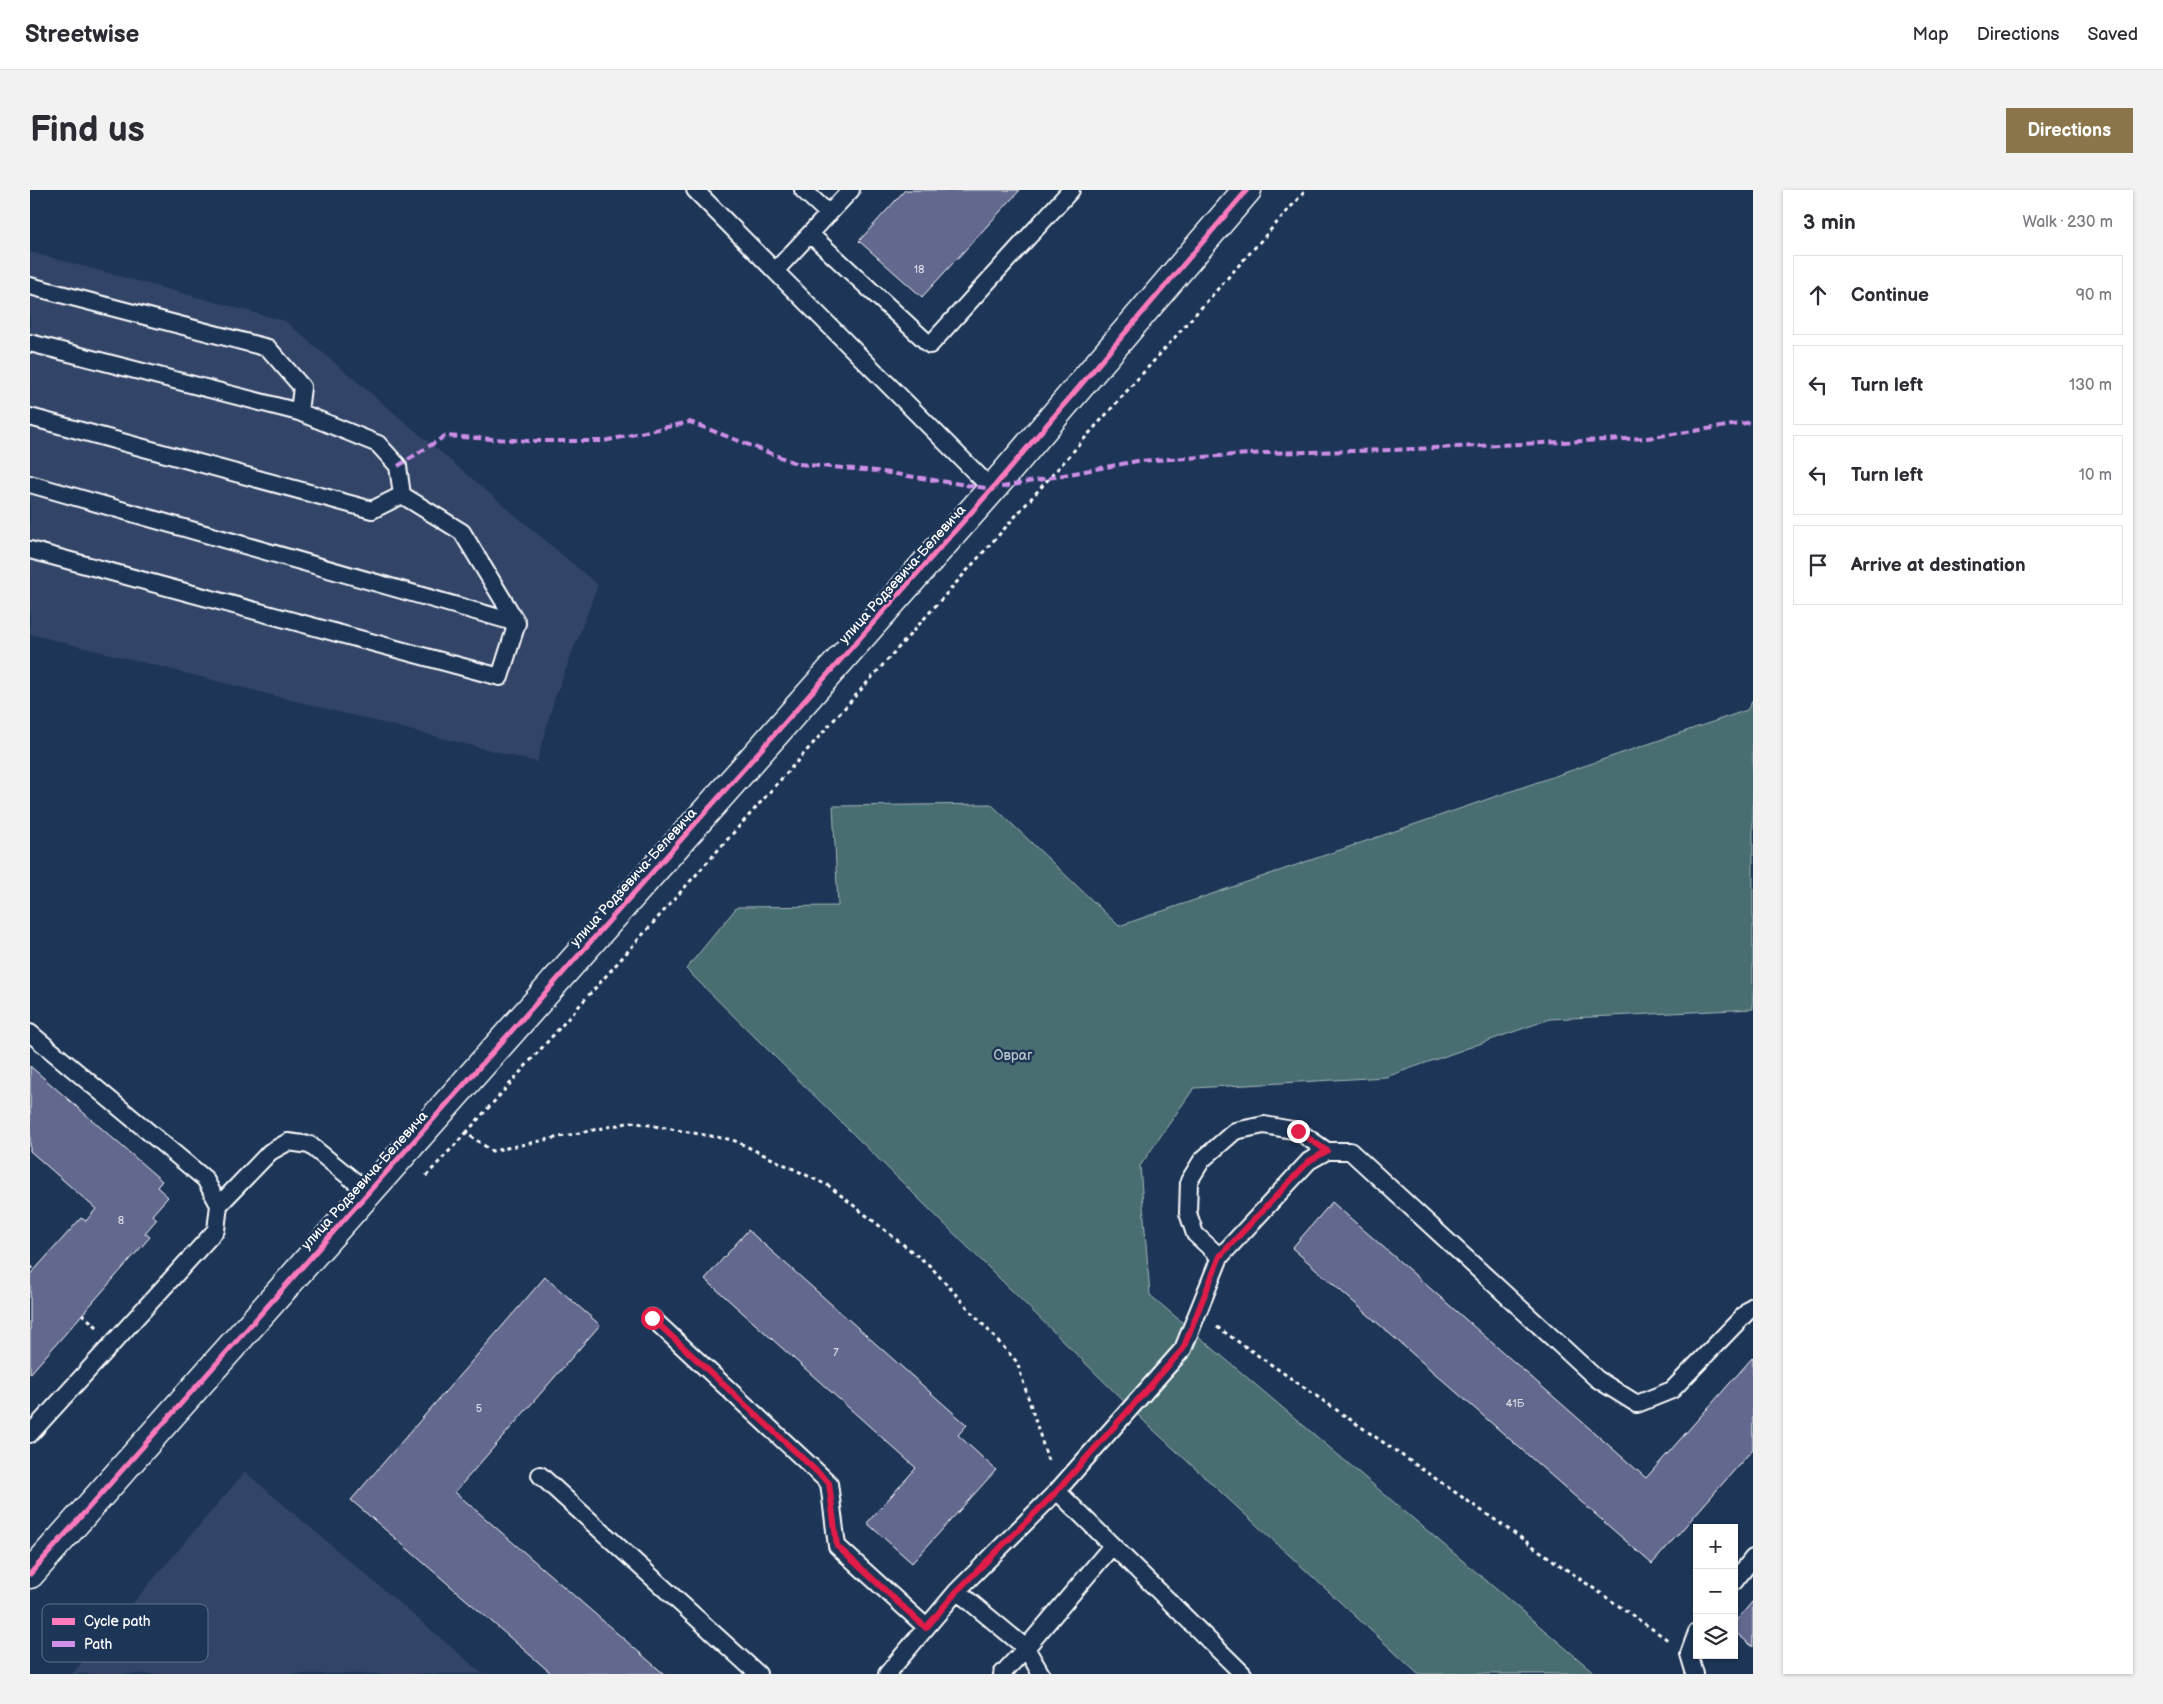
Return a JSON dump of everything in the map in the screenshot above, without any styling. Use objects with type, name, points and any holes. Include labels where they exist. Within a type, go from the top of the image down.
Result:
[{"type":"street","name":"улица Родзевича-Белевича","points":[[30,1574],[992,489],[1247,190]]},
{"type":"lane","points":[[695,190],[992,489]]},
{"type":"lane","points":[[803,190],[829,214]]},
{"type":"lane","points":[[775,271],[851,190]]},
{"type":"lane","points":[[810,234],[930,345],[1071,190]]},
{"type":"lane","points":[[30,286],[268,348],[302,387],[299,412]]},
{"type":"lane","points":[[30,343],[299,412],[378,444],[398,466],[402,495]]},
{"type":"lane","points":[[30,417],[372,510],[402,495]]},
{"type":"lane","points":[[30,484],[517,622]]},
{"type":"lane","points":[[30,550],[500,677],[517,622],[462,532],[402,495]]},
{"type":"lane","points":[[30,1033],[206,1179],[219,1205],[216,1230],[30,1434]]},
{"type":"lane","points":[[1220,1256],[1196,1234],[1188,1213],[1189,1181],[1202,1160],[1235,1131],[1264,1125],[1298,1131],[1327,1151]]},
{"type":"lane","points":[[219,1205],[270,1152],[288,1142],[310,1145],[368,1192]]},
{"type":"lane","points":[[887,1674],[957,1591],[1057,1491],[1183,1349],[1220,1256],[1309,1161],[1327,1151],[1350,1151],[1597,1379],[1636,1404],[1672,1390],[1753,1306]]},
{"type":"lane","points":[[652,1318],[829,1483],[837,1546],[926,1628]]},
{"type":"lane","points":[[540,1475],[758,1674]]},
{"type":"lane","points":[[1057,1491],[1243,1674]]},
{"type":"lane","points":[[1002,1674],[1112,1546]]},
{"type":"lane","points":[[1738,1577],[1753,1558]]},
{"type":"lane","points":[[957,1591],[1026,1648],[1041,1674]]},
{"type":"lane","points":[[1693,1643],[1689,1654],[1695,1674]]},
{"type":"path","points":[[426,1176],[1306,190]]},
{"type":"path","points":[[466,1133],[492,1151],[632,1122],[733,1140],[829,1186],[929,1266],[1018,1362],[1057,1491]]},
{"type":"path","points":[[30,1266],[34,1270]]},
{"type":"path","points":[[1197,1313],[1689,1654]]},
{"type":"shaded area","points":[[30,252],[285,321],[598,585],[554,700],[537,762],[30,634]]},
{"type":"shaded area","points":[[245,1472],[483,1674],[72,1674],[82,1662],[208,1662],[208,1604],[132,1604]]},
{"type":"green space","name":"Овраг","points":[[1753,700],[1753,1009],[1550,1019],[1386,1077],[1194,1088],[1140,1166],[1150,1295],[1596,1674],[1418,1674],[1148,1425],[686,969],[737,907],[838,906],[833,806],[991,804],[1119,926],[1747,710]]},
{"type":"building","points":[[905,190],[1020,190],[922,297],[859,241]]},
{"type":"building","points":[[30,1066],[162,1181],[157,1187],[168,1197],[152,1215],[157,1219],[145,1233],[150,1237],[30,1374],[30,1275],[81,1218],[86,1221],[96,1209],[30,1151]]},
{"type":"building","points":[[1332,1202],[1646,1478],[1753,1357],[1753,1449],[1652,1564],[1292,1248]]},
{"type":"building","points":[[748,1230],[967,1425],[958,1435],[996,1470],[912,1563],[867,1523],[916,1468],[705,1279]]},
{"type":"building","points":[[545,1277],[600,1325],[455,1492],[664,1674],[552,1674],[351,1500]]},
{"type":"building","points":[[1753,1601],[1753,1647],[1738,1634],[1738,1618]]},
{"type":"marked path","points":[[398,466],[445,436],[528,441],[604,441],[690,422],[798,464],[876,471],[992,489],[1137,461],[1266,453],[1393,450],[1647,438],[1753,422]]},
{"type":"cycle path","points":[[30,1574],[992,489],[1247,190]]},
{"type":"route","points":[[652,1318],[829,1483],[837,1546],[926,1628],[957,1591],[1057,1491],[1183,1349],[1220,1256],[1309,1161],[1327,1151],[1298,1131]]}]
